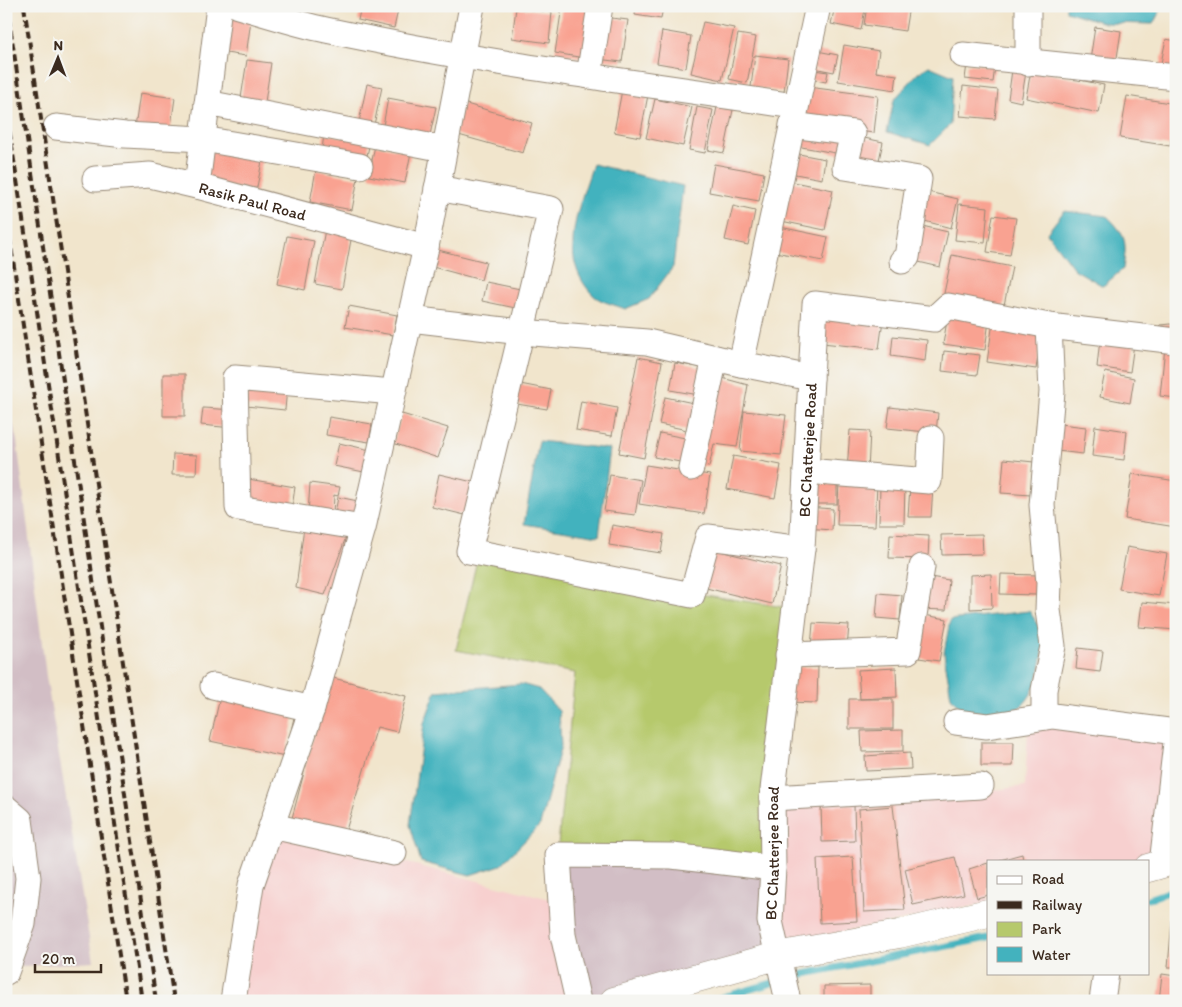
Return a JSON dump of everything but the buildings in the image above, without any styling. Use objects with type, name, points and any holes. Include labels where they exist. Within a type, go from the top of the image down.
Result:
[{"type":"street","name":"Rasik Paul Road","points":[[219,6],[197,186],[426,247]]},
{"type":"street","points":[[238,6],[324,30],[588,76],[794,115],[853,133],[845,167],[919,179],[907,257],[902,261]]},
{"type":"street","points":[[233,1001],[251,884],[312,709],[363,528],[426,247],[472,6]]},
{"type":"street","points":[[588,76],[600,6]]},
{"type":"street","points":[[741,364],[768,246],[818,6]]},
{"type":"street","points":[[1028,6],[1028,63]]},
{"type":"street","points":[[963,55],[1176,78]]},
{"type":"street","points":[[207,103],[444,148]]},
{"type":"street","points":[[56,127],[125,135],[202,139],[360,166]]},
{"type":"street","points":[[95,179],[150,175],[197,186]]},
{"type":"street","points":[[437,188],[551,209],[469,551],[692,594],[708,537],[802,550]]},
{"type":"street","points":[[811,378],[815,304],[934,319],[948,306],[1049,326],[1176,340]]},
{"type":"street","name":"BC Chatterjee Road","points":[[410,319],[521,332],[647,342],[811,378],[802,550],[772,798],[773,868],[770,921],[784,999]]},
{"type":"street","points":[[1044,717],[1044,690],[1053,646],[1048,610],[1050,583],[1042,505],[1052,392],[1049,326]]},
{"type":"street","points":[[691,468],[716,358]]},
{"type":"street","points":[[363,528],[238,508],[235,378],[394,392]]},
{"type":"street","points":[[806,471],[929,481],[932,438]]},
{"type":"street","points":[[788,656],[908,651],[922,568]]},
{"type":"street","points":[[213,686],[312,709]]},
{"type":"street","points":[[956,722],[987,726],[1053,716],[1176,732]]},
{"type":"street","points":[[1162,864],[1176,743]]},
{"type":"street","points":[[772,798],[981,786]]},
{"type":"street","points":[[6,808],[20,820],[28,878],[23,924],[6,972]]},
{"type":"street","points":[[272,826],[394,853]]},
{"type":"street","points":[[578,1001],[563,935],[558,855],[672,856],[773,868]]},
{"type":"street","points":[[614,1001],[777,956],[899,934],[987,913]]},
{"type":"street","points":[[1102,1001],[1106,974]]},
{"type":"shaded area","points":[[6,390],[17,441],[46,676],[93,962],[6,967]]},
{"type":"shaded area","points":[[1055,725],[1167,741],[1155,860],[987,860],[987,903],[783,944],[780,874],[785,806],[980,792],[1025,786],[1028,728]]},
{"type":"shaded area","points":[[277,835],[372,854],[554,900],[573,1001],[241,1001],[257,886]]},
{"type":"shaded area","points":[[562,860],[763,873],[768,950],[586,1000]]},
{"type":"green space","points":[[477,560],[790,608],[766,862],[558,845],[575,673],[456,650]]},
{"type":"water","points":[[1066,6],[1163,6],[1153,24],[1105,23],[1066,11]]},
{"type":"water","points":[[929,66],[953,76],[950,125],[930,145],[887,132],[894,100],[918,73]]},
{"type":"water","points":[[593,164],[683,186],[673,267],[649,299],[625,309],[593,295],[582,280],[575,265],[573,248],[577,214]]},
{"type":"water","points":[[1064,211],[1107,216],[1122,234],[1125,246],[1123,269],[1103,286],[1074,269],[1047,233]]},
{"type":"water","points":[[539,441],[610,449],[599,536],[524,524]]},
{"type":"water","points":[[1029,611],[1046,636],[1037,680],[1027,700],[1019,708],[1004,713],[962,710],[951,697],[944,653],[950,620]]},
{"type":"water","points":[[521,684],[539,689],[559,711],[561,746],[540,825],[501,865],[470,875],[421,862],[410,825],[424,723],[436,691]]},
{"type":"waterway","points":[[1150,898],[1176,889]]},
{"type":"waterway","points":[[709,1001],[804,974],[987,938]]},
{"type":"railway","points":[[7,6],[156,1001]]},
{"type":"railway","points":[[24,6],[174,1001]]},
{"type":"railway","points":[[6,108],[142,1001]]},
{"type":"railway","points":[[6,214],[126,1001]]}]
